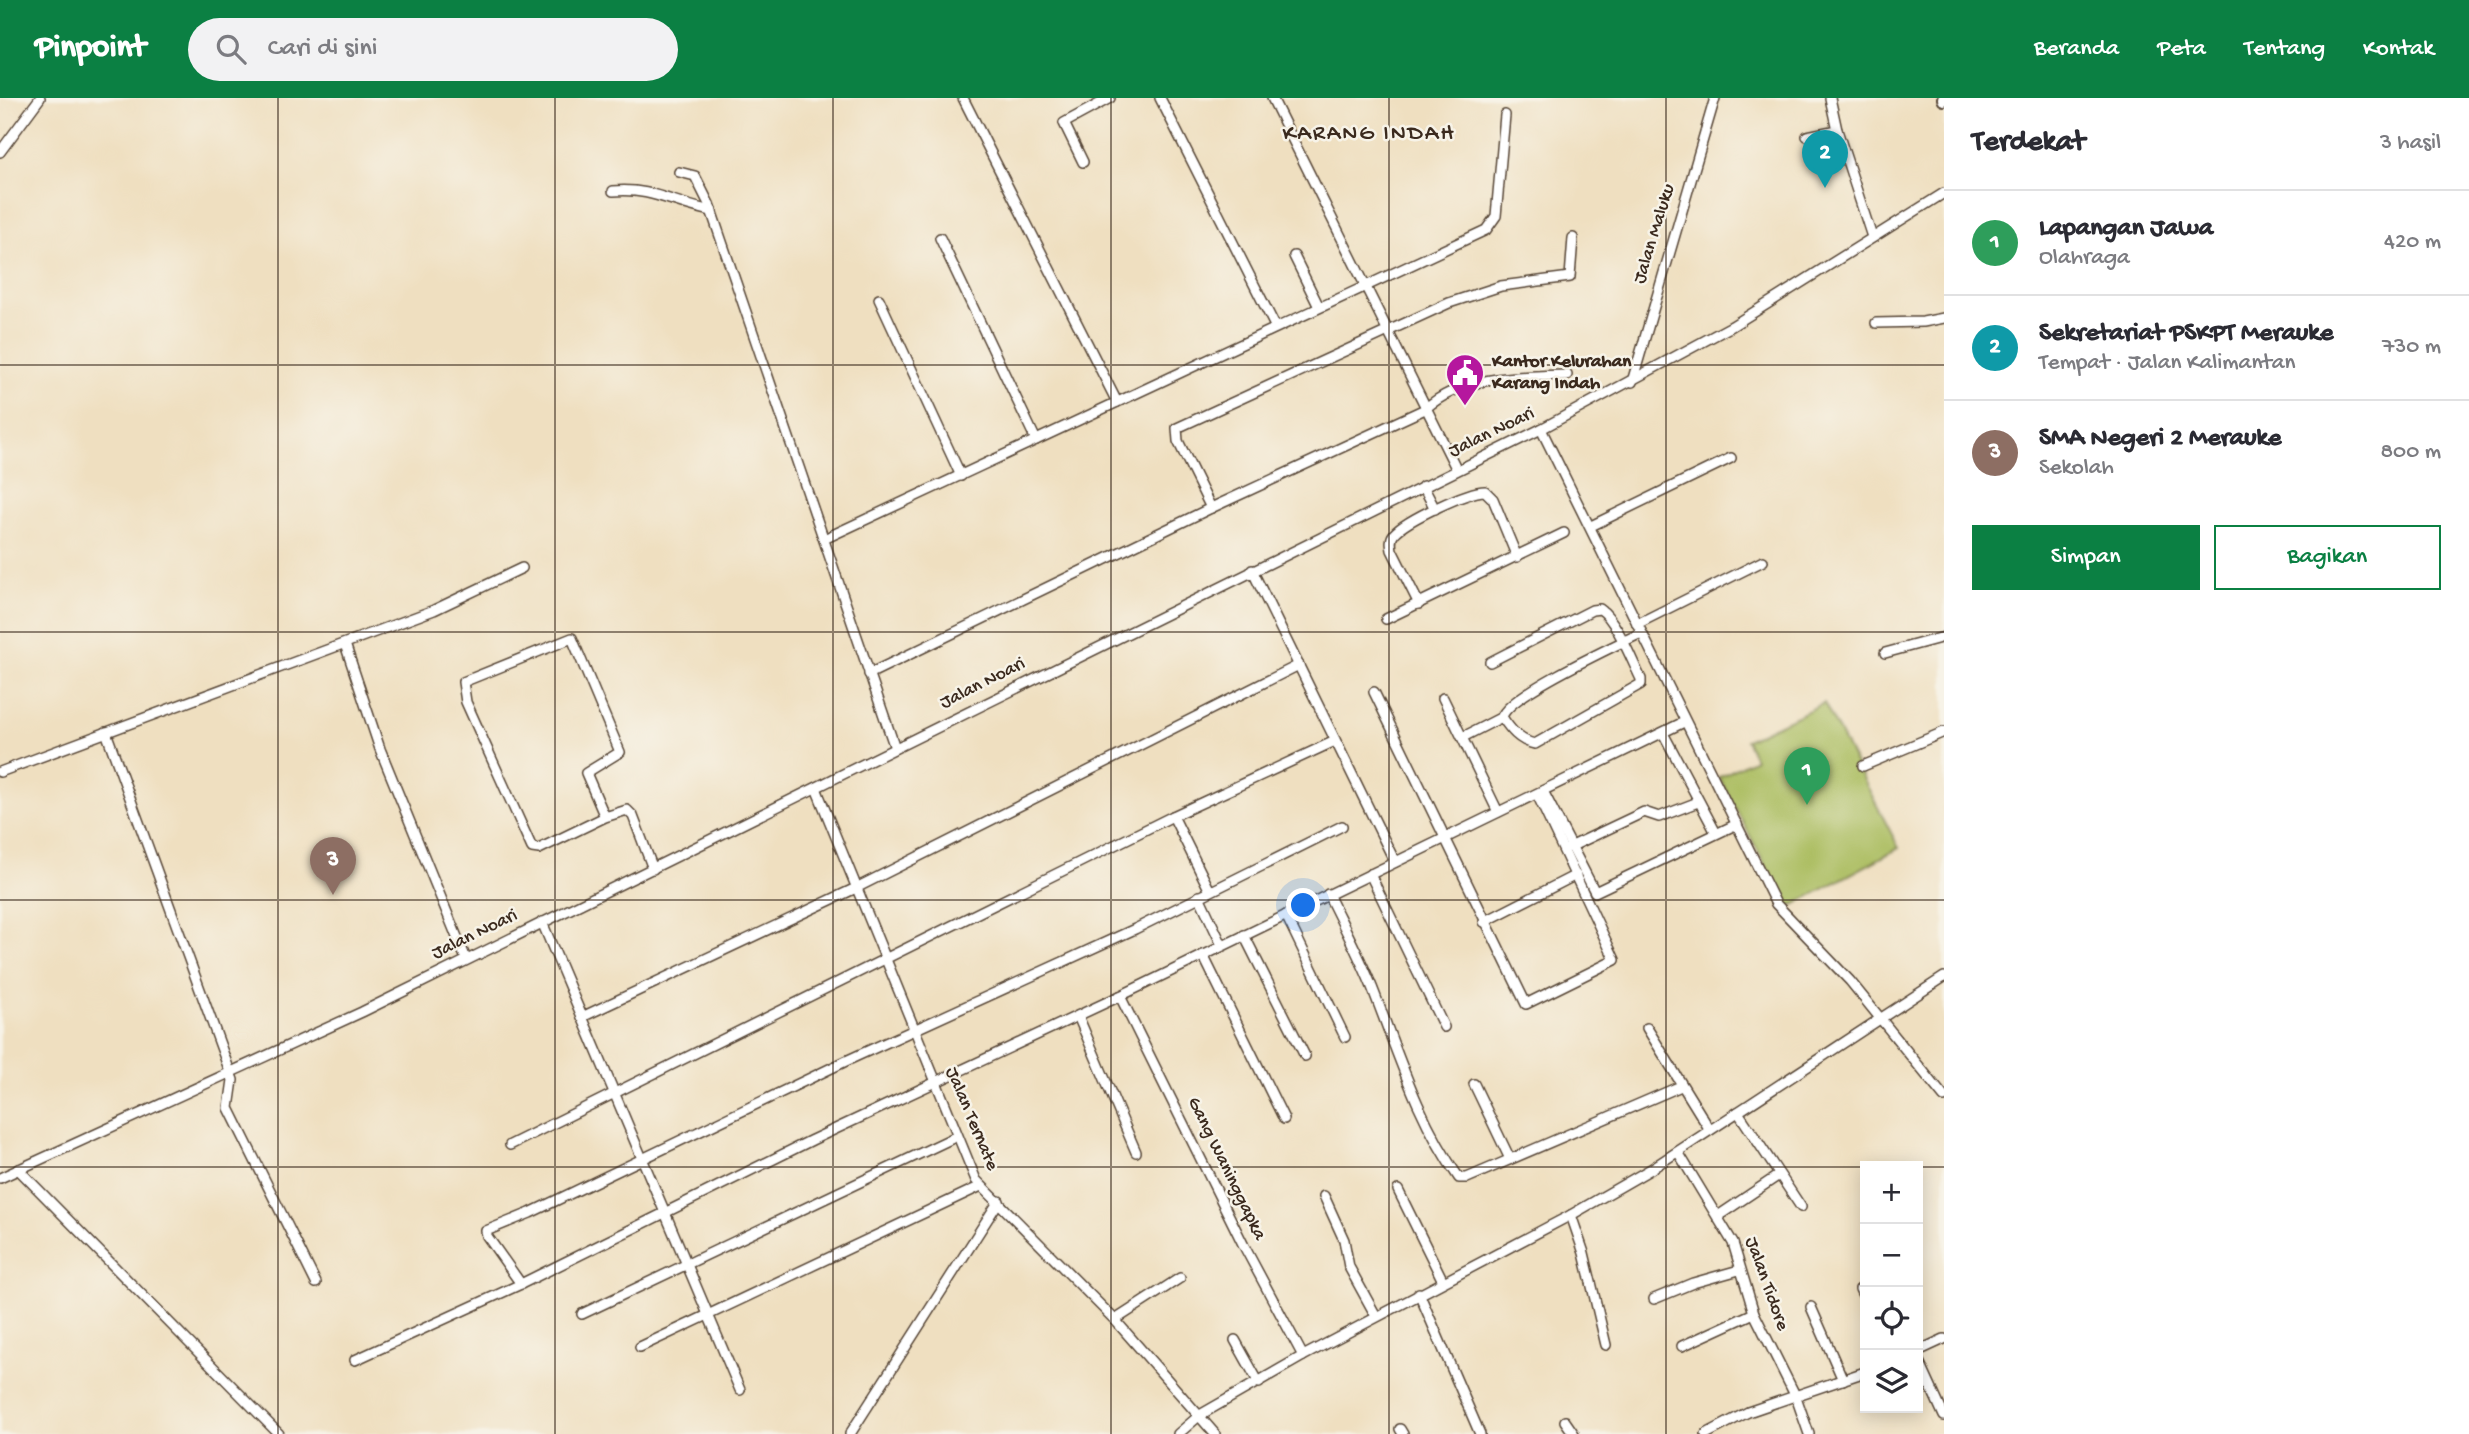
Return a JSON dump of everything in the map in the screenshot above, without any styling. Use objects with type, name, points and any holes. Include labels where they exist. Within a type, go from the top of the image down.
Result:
[{"type":"street","points":[[0,152],[40,98]]},
{"type":"street","points":[[963,98],[1116,402]]},
{"type":"street","points":[[1083,162],[1064,123],[1099,101],[1110,98]]},
{"type":"street","points":[[1160,98],[1275,326]]},
{"type":"street","points":[[1272,98],[1385,330],[1457,470]]},
{"type":"street","name":"Jalan Maluku","points":[[1632,382],[1715,98]]},
{"type":"street","points":[[1830,98],[1837,130],[1872,237]]},
{"type":"street","points":[[824,538],[1490,228],[1495,220],[1499,196],[1505,116]]},
{"type":"street","points":[[1807,136],[1837,130]]},
{"type":"street","points":[[679,172],[692,173],[699,180],[712,211],[895,748]]},
{"type":"street","points":[[612,191],[644,190],[674,203],[712,211]]},
{"type":"street","name":"Jalan Noari","points":[[0,1178],[362,1012],[1541,429],[1732,326],[1944,193]]},
{"type":"street","points":[[940,238],[1036,440]]},
{"type":"street","points":[[1212,508],[1178,441],[1177,428],[1448,303],[1501,286],[1570,277],[1573,238]]},
{"type":"street","points":[[1294,256],[1319,307]]},
{"type":"street","points":[[879,299],[961,476]]},
{"type":"street","points":[[1876,323],[1923,322],[1944,318]]},
{"type":"street","points":[[869,674],[1212,508],[1425,409],[1445,395],[1493,379],[1567,375]]},
{"type":"street","points":[[1541,429],[1591,526],[1735,825],[1782,913],[1825,953],[1944,1097]]},
{"type":"street","points":[[1591,526],[1731,458]]},
{"type":"street","points":[[1423,486],[1435,509]]},
{"type":"street","points":[[1419,604],[1392,550],[1391,541],[1395,533],[1435,509],[1485,492],[1493,499],[1517,557]]},
{"type":"street","points":[[1386,619],[1564,533]]},
{"type":"street","points":[[1463,737],[1502,717],[1507,706],[1519,698],[1622,642],[1639,628],[1763,561]]},
{"type":"street","points":[[0,772],[434,610],[522,568]]},
{"type":"street","points":[[1252,570],[1395,862]]},
{"type":"street","points":[[1490,662],[1598,609],[1606,613],[1642,681],[1637,688],[1535,744],[1519,738],[1502,717]]},
{"type":"street","points":[[1885,653],[1944,637]]},
{"type":"street","points":[[605,817],[586,773],[619,751],[572,638],[463,682],[466,702],[532,848],[539,849],[605,817],[629,811],[653,869]]},
{"type":"street","points":[[345,644],[380,749],[466,959]]},
{"type":"street","points":[[582,1017],[856,888],[1299,665]]},
{"type":"street","points":[[1374,692],[1526,1004],[1612,965],[1614,957],[1540,792]]},
{"type":"street","points":[[1443,698],[1498,812]]},
{"type":"street","points":[[355,1360],[521,1284],[812,1140],[1120,996],[1684,722]]},
{"type":"street","points":[[106,732],[234,1086],[229,1108],[316,1283]]},
{"type":"street","points":[[1863,766],[1944,732]]},
{"type":"street","points":[[1663,733],[1698,802],[1718,832]]},
{"type":"street","points":[[510,1145],[1173,816],[1335,741]]},
{"type":"street","name":"Jalan Ternate","points":[[816,788],[957,1136],[981,1186],[999,1201],[1115,1320],[1215,1434]]},
{"type":"street","points":[[1540,792],[1595,891],[1735,825]]},
{"type":"street","points":[[1570,846],[1644,812],[1659,817],[1698,802]]},
{"type":"street","points":[[1173,816],[1210,891]]},
{"type":"street","points":[[521,1284],[494,1248],[486,1231],[915,1029],[1078,956],[1342,826]]},
{"type":"street","points":[[1370,874],[1444,1027]]},
{"type":"street","points":[[1484,922],[1576,875]]},
{"type":"street","points":[[1328,894],[1371,984],[1396,1057],[1417,1106],[1459,1178],[1467,1178],[1681,1086]]},
{"type":"street","points":[[1199,896],[1222,945]]},
{"type":"street","points":[[1286,915],[1345,1037]]},
{"type":"street","points":[[542,922],[740,1390]]},
{"type":"street","points":[[1244,935],[1305,1056]]},
{"type":"street","points":[[1203,955],[1284,1119]]},
{"type":"street","points":[[1178,1434],[1200,1415],[1303,1356],[1571,1215],[1678,1152],[1879,1017],[1944,977]]},
{"type":"street","name":"Gang Waninggapka","points":[[1120,996],[1244,1246],[1303,1356]]},
{"type":"street","points":[[1078,1016],[1136,1152]]},
{"type":"street","points":[[1647,1028],[1710,1130]]},
{"type":"street","points":[[1474,1084],[1510,1159]]},
{"type":"street","points":[[1738,1112],[1801,1207]]},
{"type":"street","points":[[582,1314],[686,1262],[957,1136]]},
{"type":"street","name":"Jalan Tidore","points":[[1678,1152],[1733,1243],[1754,1313],[1796,1397],[1809,1434]]},
{"type":"street","points":[[18,1169],[279,1434]]},
{"type":"street","points":[[1718,1216],[1779,1175]]},
{"type":"street","points":[[640,1347],[981,1186]]},
{"type":"street","points":[[1398,1190],[1443,1281]]},
{"type":"street","points":[[1324,1196],[1344,1240],[1349,1268],[1376,1316]]},
{"type":"street","points":[[849,1434],[999,1201]]},
{"type":"street","points":[[1571,1215],[1584,1253],[1606,1345]]},
{"type":"street","points":[[1654,1299],[1693,1283],[1739,1270]]},
{"type":"street","points":[[1115,1320],[1180,1278]]},
{"type":"street","points":[[1419,1293],[1480,1434]]},
{"type":"street","points":[[1811,1307],[1843,1380]]},
{"type":"street","points":[[1682,1346],[1754,1313]]},
{"type":"street","points":[[1920,1350],[1944,1339]]},
{"type":"street","points":[[1235,1340],[1259,1383]]},
{"type":"street","points":[[1923,1370],[1944,1416]]},
{"type":"street","points":[[1706,1434],[1740,1416],[1860,1374]]},
{"type":"street","points":[[1565,1421],[1574,1434]]},
{"type":"green space","points":[[1824,703],[1899,848],[1788,908],[1719,777],[1755,759],[1746,740]]},
{"type":"place","name":"Sekretariat PSKPT Merauke","points":[[1825,188]]},
{"type":"place","name":"Kantor Kelurahan Karang Indah","points":[[1465,407]]},
{"type":"place","name":"Lapangan Jawa","points":[[1807,805]]},
{"type":"place","name":"SMA Negeri 2 Merauke","points":[[333,895]]},
{"type":"district","name":"KARANG INDAH","points":[[1369,134]]}]
